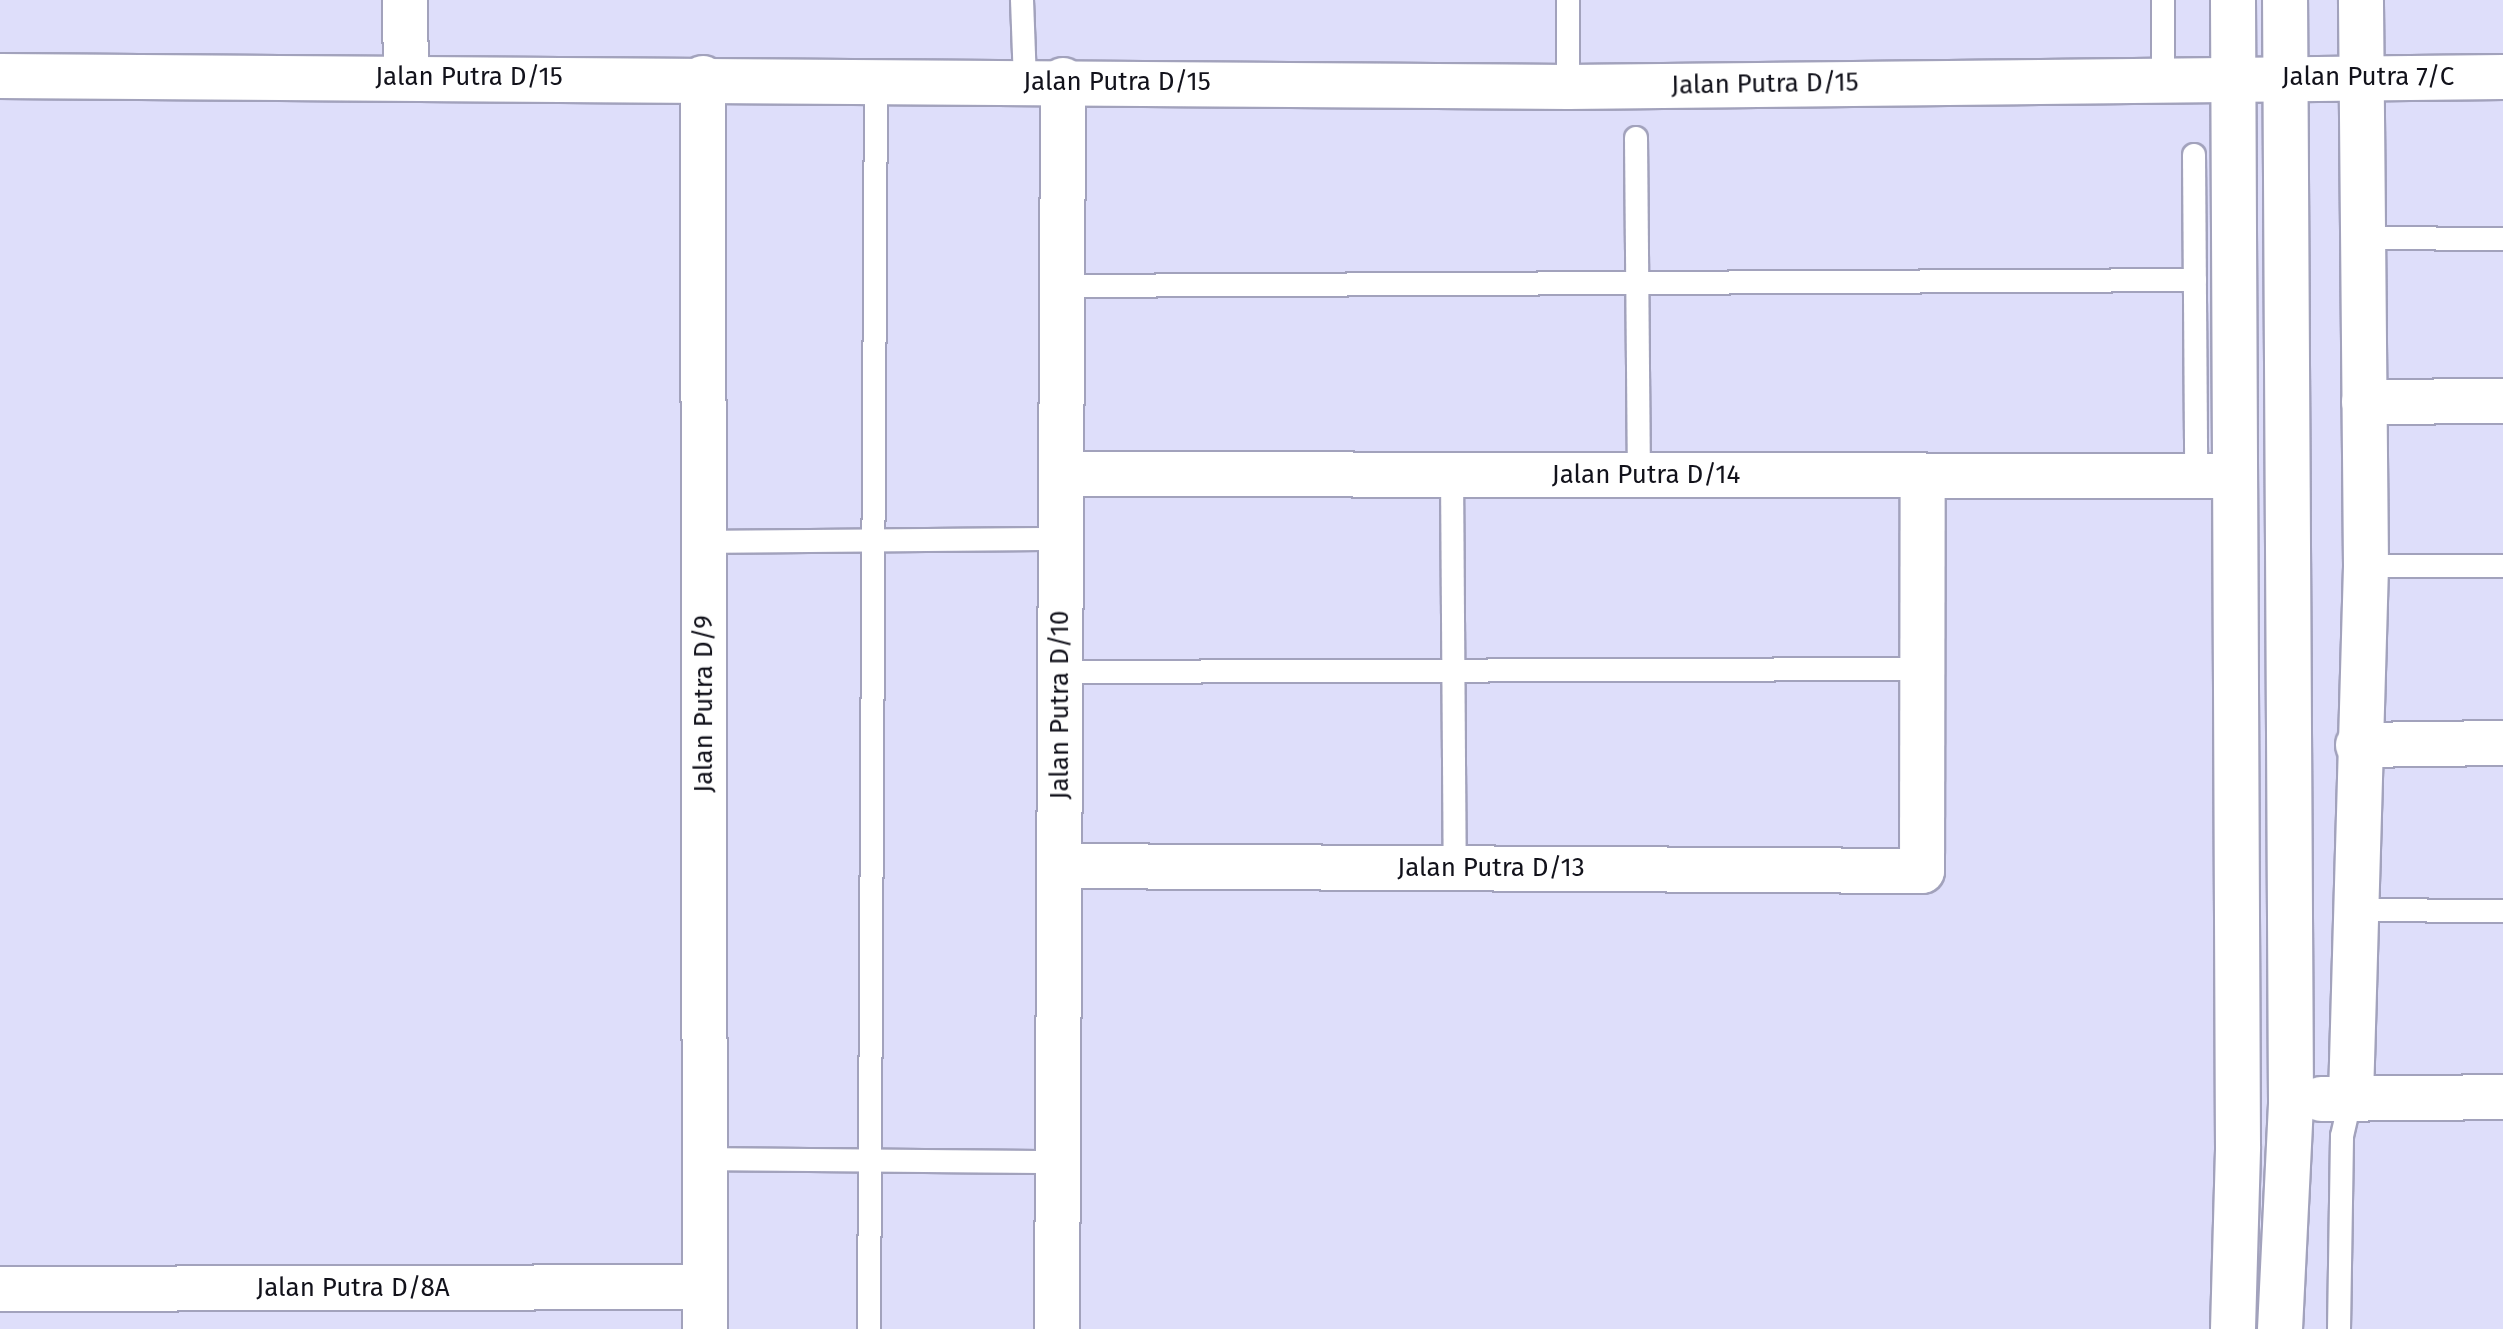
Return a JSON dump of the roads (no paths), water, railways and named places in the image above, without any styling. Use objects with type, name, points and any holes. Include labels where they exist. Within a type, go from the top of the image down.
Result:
[{"type":"street","points":[[405,0],[406,77]]},
{"type":"street","points":[[2233,0],[2233,79],[2214,476],[2238,1101],[2233,1329]]},
{"type":"street","points":[[2280,1329],[2291,1101],[2285,0]]},
{"type":"street","points":[[2351,1097],[2358,745],[2366,566],[2361,0]]},
{"type":"street","name":"Jalan Putra D/15","points":[[0,76],[876,79],[1568,87],[2233,79]]},
{"type":"street","name":"Jalan Putra 7/C","points":[[2233,79],[2503,77]]},
{"type":"street","name":"Jalan Putra D/9","points":[[703,78],[705,1308]]},
{"type":"street","name":"Jalan Putra D/10","points":[[1044,81],[1062,286],[1057,1329]]},
{"type":"street","points":[[2364,402],[2503,401]]},
{"type":"street","name":"Jalan Putra D/14","points":[[1061,474],[2214,476]]},
{"type":"street","points":[[1923,476],[1923,669]]},
{"type":"street","name":"Jalan Putra D/13","points":[[1059,866],[1922,871],[1923,669]]},
{"type":"street","points":[[2358,745],[2503,743]]},
{"type":"street","points":[[2238,1101],[2503,1097]]},
{"type":"street","name":"Jalan Putra D/8A","points":[[0,1289],[705,1308]]},
{"type":"lane","points":[[1022,0],[1044,81]]},
{"type":"lane","points":[[1568,0],[1568,87]]},
{"type":"lane","points":[[2163,0],[2163,79]]},
{"type":"lane","points":[[869,1329],[876,79]]},
{"type":"lane","points":[[1636,138],[1639,475]]},
{"type":"lane","points":[[2194,155],[2195,280],[2214,476]]},
{"type":"lane","points":[[2364,238],[2503,239]]},
{"type":"lane","points":[[1062,286],[2195,280]]},
{"type":"lane","points":[[1452,474],[1455,868]]},
{"type":"lane","points":[[704,542],[1061,539]]},
{"type":"lane","points":[[2366,566],[2503,566]]},
{"type":"lane","points":[[1060,672],[1923,669]]},
{"type":"lane","points":[[2354,910],[2503,911]]},
{"type":"lane","points":[[2339,1329],[2342,1136],[2351,1097]]},
{"type":"lane","points":[[705,1159],[1057,1162]]}]
